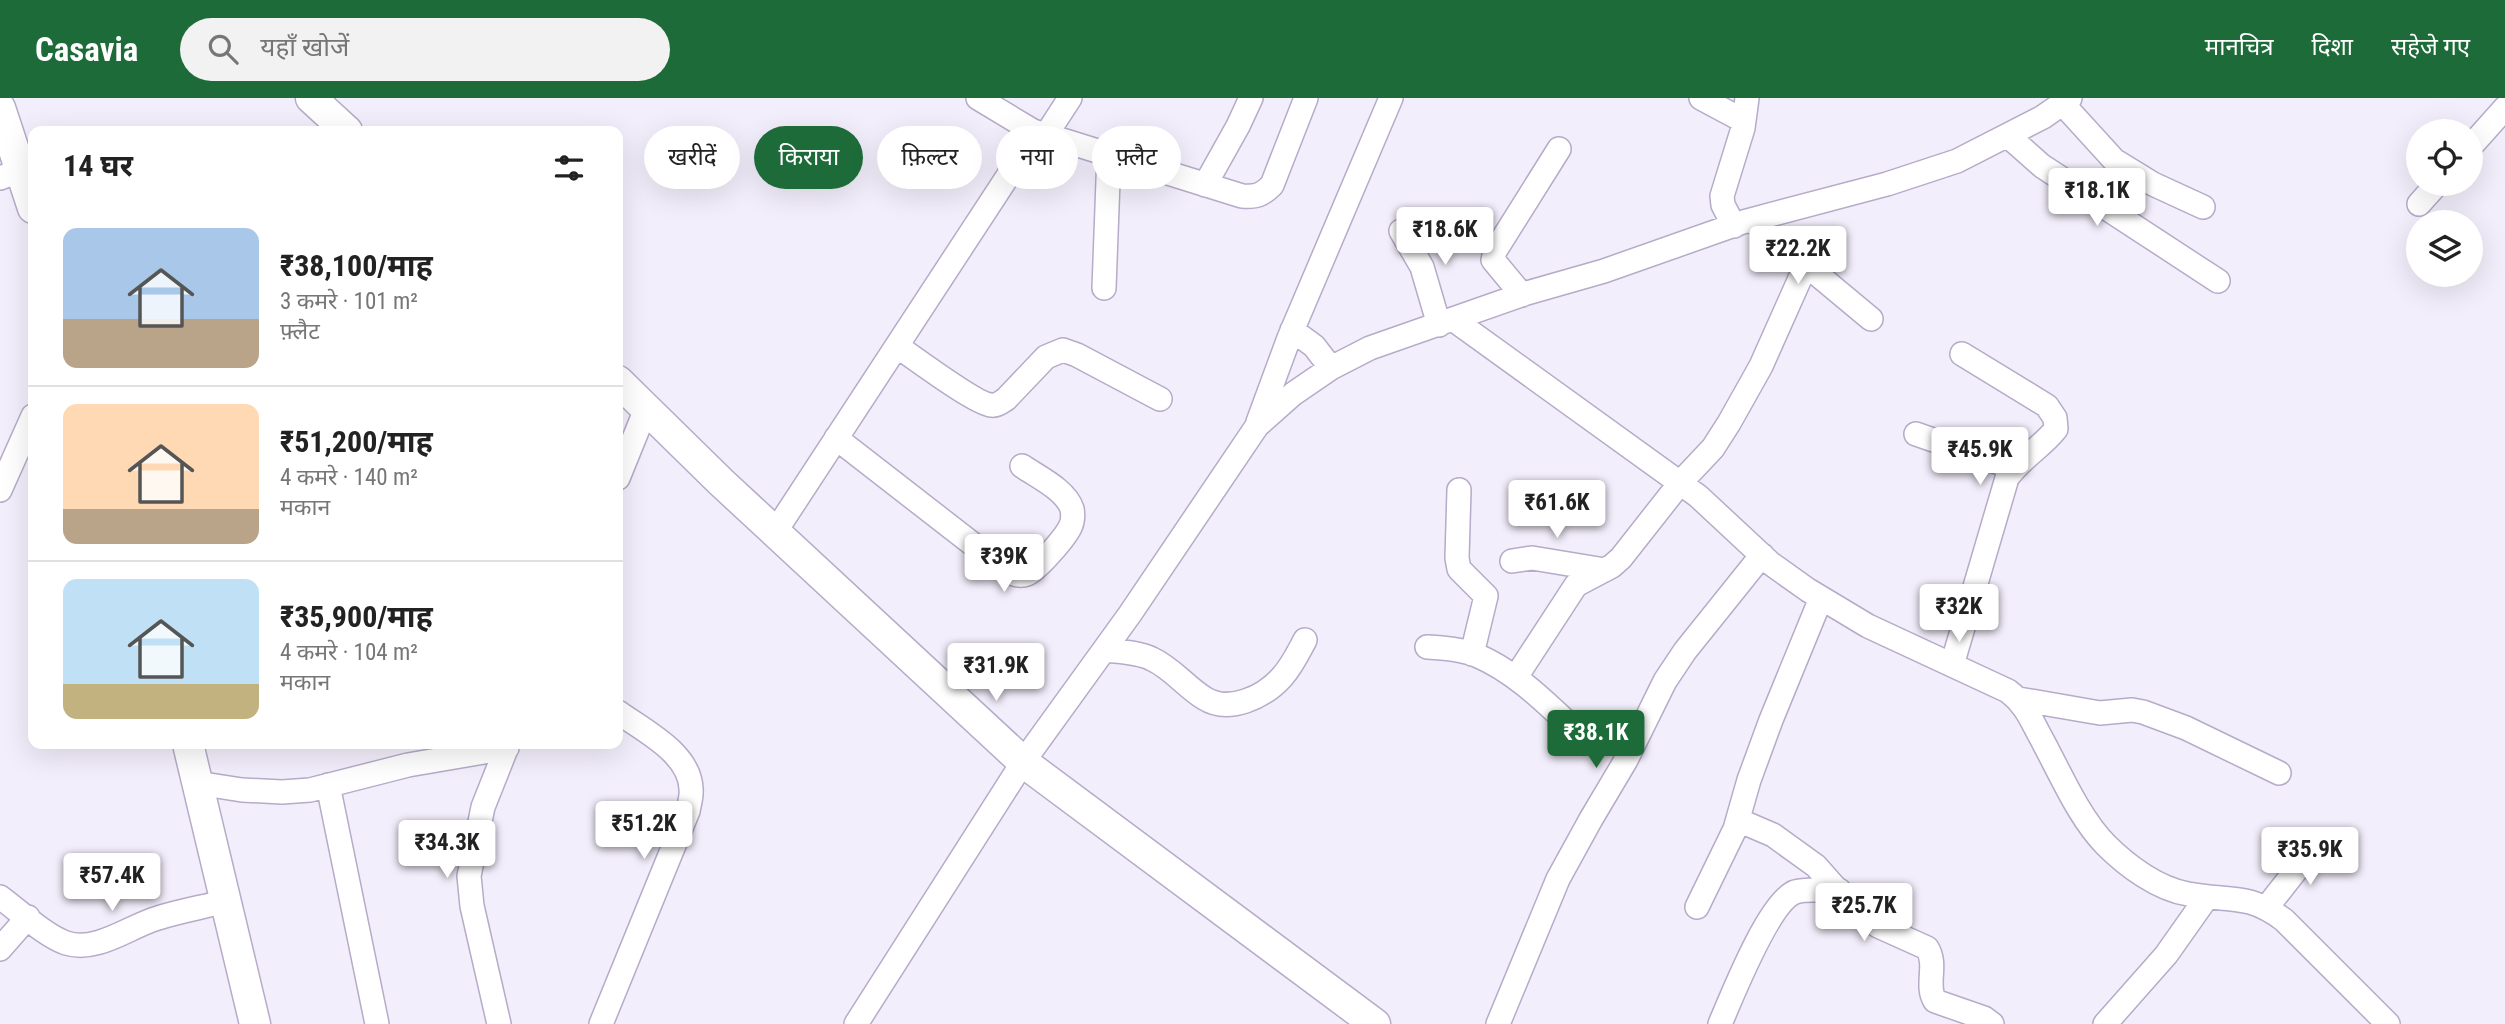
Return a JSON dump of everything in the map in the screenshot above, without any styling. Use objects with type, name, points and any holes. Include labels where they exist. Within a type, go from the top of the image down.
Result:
[{"type":"main road","points":[[311,98],[342,126]]},
{"type":"main road","points":[[0,108],[10,174],[28,201]]},
{"type":"main road","points":[[623,386],[775,532],[1023,762],[1375,1024]]},
{"type":"main road","points":[[189,749],[255,1024]]},
{"type":"street","points":[[978,98],[1027,126]]},
{"type":"street","points":[[1045,126],[1070,98]]},
{"type":"street","points":[[1205,185],[1251,98]]},
{"type":"street","points":[[1181,177],[1242,197],[1263,194],[1272,184],[1306,98]]},
{"type":"street","points":[[1257,426],[1292,330],[1391,98]]},
{"type":"street","points":[[1701,98],[1744,121]]},
{"type":"street","points":[[1747,98],[1744,121],[1722,196],[1723,205],[1743,223],[1806,265],[1871,319]]},
{"type":"street","points":[[2483,132],[2505,106],[2497,98]]},
{"type":"street","points":[[856,1024],[1023,762],[1104,650],[1257,426],[1293,394],[1331,368],[1370,348],[1522,295],[1604,271],[1743,223],[1887,184],[1957,161],[2008,136],[2066,101],[2114,160],[2153,184],[2203,207]]},
{"type":"street","points":[[2008,136],[2042,166],[2218,281]]},
{"type":"street","points":[[1522,295],[1493,260],[1495,251],[1559,149]]},
{"type":"street","points":[[775,532],[1000,189]]},
{"type":"street","points":[[1104,288],[1108,189]]},
{"type":"street","points":[[2419,204],[2426,196]]},
{"type":"street","points":[[1401,231],[1422,267],[1446,323],[1680,483],[1762,555],[1808,590],[1868,626],[2008,691],[2019,699],[2076,801],[2105,844],[2146,876],[2167,888],[2207,897],[2247,900],[2267,907],[2284,920],[2388,1024]]},
{"type":"street","points":[[1516,677],[1576,585],[1621,558],[1680,483],[1713,447],[1761,366],[1806,265]]},
{"type":"street","points":[[1292,330],[1314,346],[1331,368]]},
{"type":"street","points":[[897,346],[975,399],[991,405],[1006,399],[1046,357],[1063,350],[1160,399]]},
{"type":"street","points":[[1952,665],[2002,490],[2014,468],[2056,429],[2055,418],[2047,407],[1962,354]]},
{"type":"street","points":[[623,466],[646,409]]},
{"type":"street","points":[[0,490],[28,427]]},
{"type":"street","points":[[1916,434],[2014,468]]},
{"type":"street","points":[[836,438],[1017,576],[1028,574],[1054,548],[1071,526],[1073,517],[1072,508],[1063,495],[1022,466]]},
{"type":"street","points":[[1459,490],[1457,558],[1460,569],[1486,596],[1472,654]]},
{"type":"street","points":[[1499,1024],[1558,879],[1626,760],[1665,681],[1685,651],[1762,555]]},
{"type":"street","points":[[1513,561],[1532,558],[1605,570]]},
{"type":"street","points":[[1697,907],[1738,820],[1771,720],[1821,598]]},
{"type":"street","points":[[1104,650],[1153,659],[1204,699],[1226,705],[1238,704],[1271,688],[1292,665],[1305,640]]},
{"type":"street","points":[[1427,646],[1472,654],[1516,677],[1577,732]]},
{"type":"street","points":[[2019,699],[2100,713],[2132,710],[2143,712],[2186,728],[2279,773]]},
{"type":"street","points":[[601,1024],[688,811],[691,789],[686,771],[674,753],[623,716]]},
{"type":"street","points":[[197,783],[242,790],[310,790],[408,765],[492,749]]},
{"type":"street","points":[[499,1024],[472,906],[469,876],[483,807],[507,749]]},
{"type":"street","points":[[328,785],[377,1024]]},
{"type":"street","points":[[1738,820],[1773,835],[1816,866],[1859,913],[1878,926],[1927,948],[1931,954],[1931,995],[1935,1001],[1984,1018],[1992,1024]]},
{"type":"street","points":[[2267,907],[2319,841]]},
{"type":"street","points":[[1720,1024],[1778,905],[1797,891],[1839,890]]},
{"type":"street","points":[[0,897],[66,943],[93,944],[157,918],[226,901]]},
{"type":"street","points":[[2105,1024],[2166,955],[2207,897]]},
{"type":"street","points":[[0,949],[28,918]]}]
